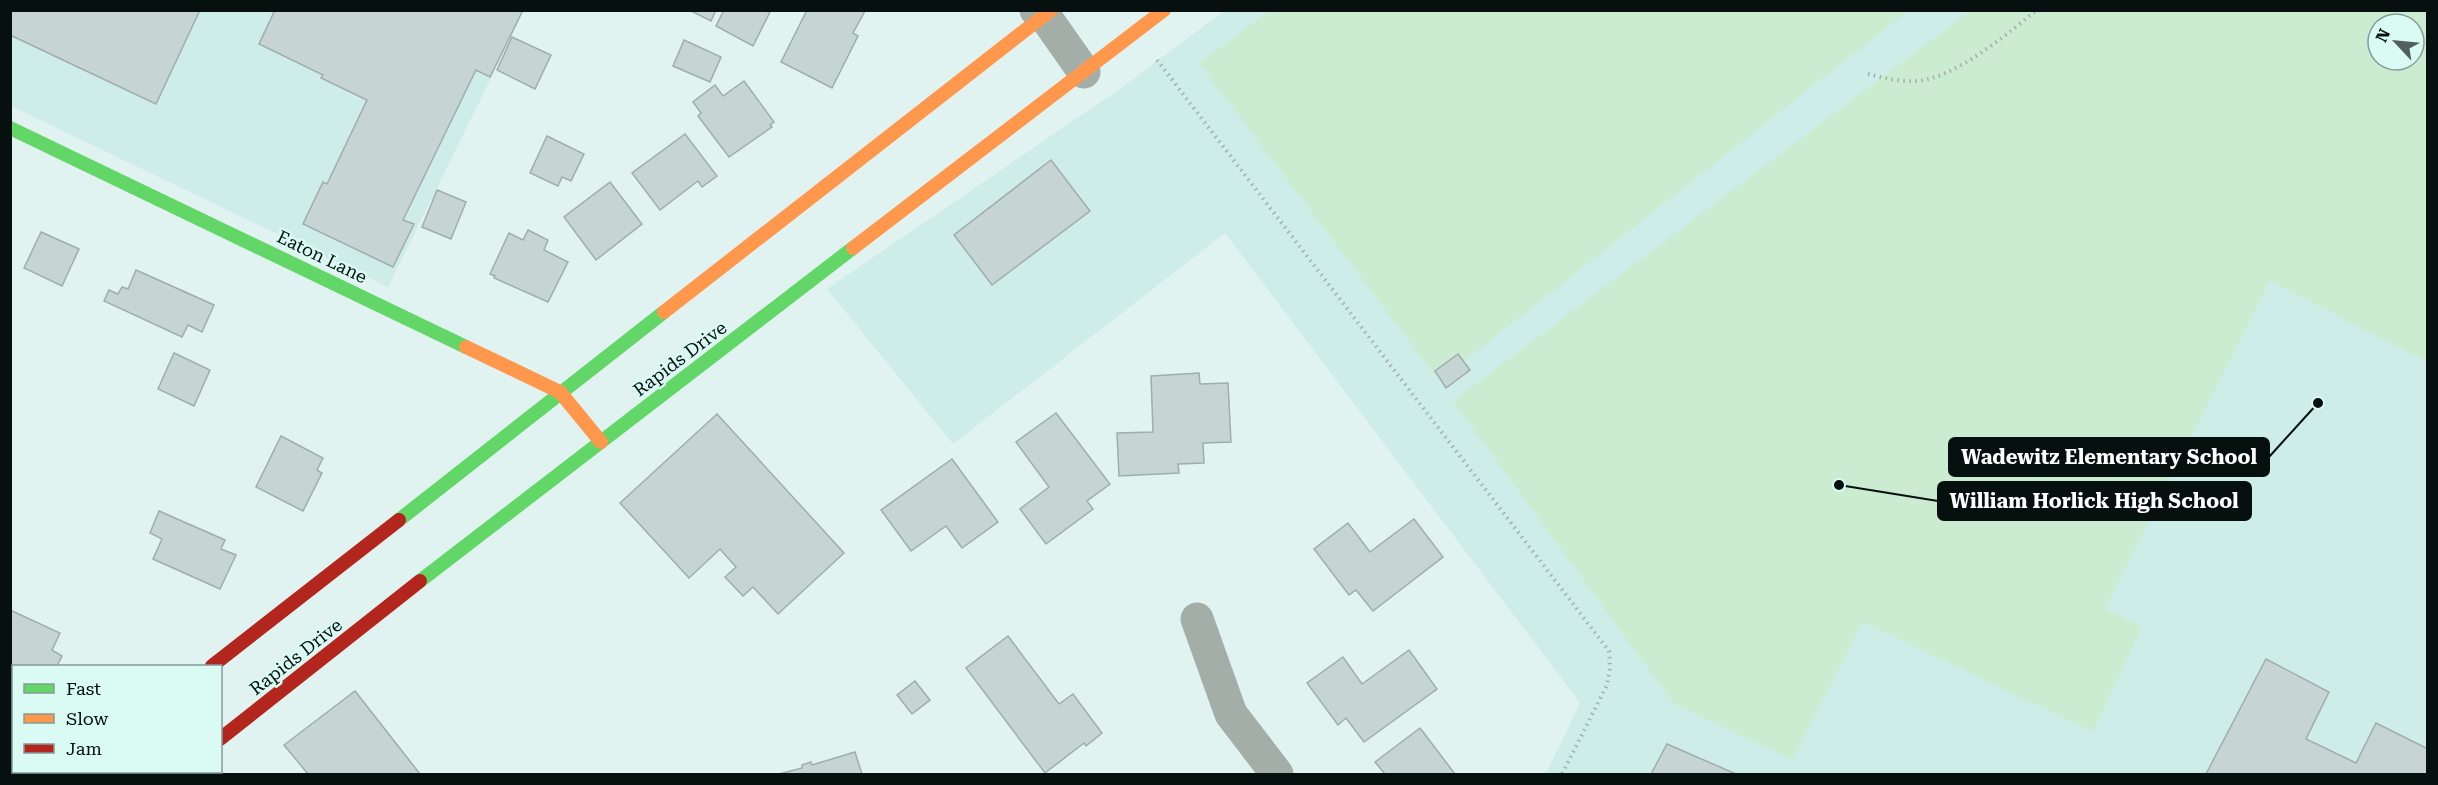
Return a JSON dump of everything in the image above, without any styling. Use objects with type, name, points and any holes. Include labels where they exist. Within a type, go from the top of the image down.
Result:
[{"type":"street","name":"Rapids Drive","points":[[222,737],[601,442],[1164,10]]},
{"type":"street","points":[[213,665],[1044,12],[1084,72]]},
{"type":"street","name":"Eaton Lane","points":[[10,128],[560,392],[601,442]]},
{"type":"street","points":[[1197,620],[1231,714],[1277,774]]},
{"type":"path","points":[[1868,74],[1901,81],[1930,79],[1958,67],[2037,10]]},
{"type":"path","points":[[1134,33],[1609,651],[1610,668],[1607,685],[1562,774]]},
{"type":"shaded area","points":[[10,11],[524,11],[388,287],[11,106]]},
{"type":"shaded area","points":[[1224,11],[2427,11],[2427,774],[1546,774],[1580,703],[1225,233],[953,444],[827,289],[1118,90]]},
{"type":"green space","points":[[1269,11],[1908,11],[1439,381],[1199,63]]},
{"type":"green space","points":[[1970,11],[2427,11],[2427,362],[2270,281],[2105,608],[2142,627],[2093,732],[1863,622],[1792,760],[1674,704],[1453,401]]},
{"type":"building","points":[[10,10],[200,10],[156,104],[10,35]]},
{"type":"building","points":[[275,10],[523,10],[490,77],[476,70],[403,220],[414,224],[393,267],[303,224],[323,182],[327,184],[367,100],[321,78],[323,75],[259,44]]},
{"type":"building","points":[[689,10],[716,10],[711,21]]},
{"type":"building","points":[[724,10],[771,10],[753,46],[716,26]]},
{"type":"building","points":[[807,10],[865,11],[853,33],[858,36],[832,88],[781,62]]},
{"type":"building","points":[[512,37],[551,55],[535,89],[497,70]]},
{"type":"building","points":[[684,40],[721,57],[710,82],[673,66]]},
{"type":"building","points":[[744,81],[774,122],[770,125],[772,127],[729,157],[698,116],[701,113],[693,102],[715,85],[723,96]]},
{"type":"building","points":[[685,134],[717,176],[702,187],[698,181],[660,210],[632,173]]},
{"type":"building","points":[[547,136],[584,154],[571,181],[562,177],[558,186],[530,173]]},
{"type":"building","points":[[1051,160],[1090,211],[992,285],[954,235]]},
{"type":"building","points":[[610,182],[642,224],[596,260],[564,217]]},
{"type":"building","points":[[437,190],[466,202],[451,239],[422,227]]},
{"type":"building","points":[[528,230],[548,240],[544,250],[568,262],[548,302],[494,278],[495,276],[490,274],[509,233],[523,240]]},
{"type":"building","points":[[41,232],[79,249],[62,286],[24,268]]},
{"type":"building","points":[[136,270],[214,305],[202,332],[188,325],[182,337],[104,301],[109,290],[118,294],[122,287],[128,289]]},
{"type":"building","points":[[174,353],[210,370],[194,406],[158,389]]},
{"type":"building","points":[[1458,354],[1470,370],[1446,388],[1435,371]]},
{"type":"building","points":[[1199,373],[1200,384],[1228,383],[1231,442],[1203,443],[1204,463],[1178,464],[1179,473],[1119,476],[1117,433],[1153,432],[1151,376]]},
{"type":"building","points":[[1056,413],[1110,484],[1087,501],[1093,509],[1046,544],[1020,509],[1049,487],[1016,442]]},
{"type":"building","points":[[717,414],[844,553],[778,614],[753,587],[743,596],[725,577],[736,567],[720,549],[689,578],[620,503]]},
{"type":"building","points":[[281,436],[323,458],[317,470],[322,473],[303,511],[256,487]]},
{"type":"building","points":[[952,459],[998,522],[962,548],[946,526],[911,551],[881,510]]},
{"type":"building","points":[[159,511],[225,540],[221,549],[236,555],[220,589],[153,559],[162,539],[150,533]]},
{"type":"building","points":[[1414,519],[1443,557],[1373,611],[1356,590],[1349,595],[1314,549],[1348,523],[1370,552]]},
{"type":"building","points":[[10,610],[60,633],[52,650],[62,656],[58,665],[12,665],[12,699],[10,702]]},
{"type":"building","points":[[1008,636],[1059,704],[1073,694],[1102,733],[1086,746],[1084,743],[1045,773],[966,668]]},
{"type":"building","points":[[1409,650],[1437,689],[1364,742],[1346,718],[1338,725],[1307,683],[1343,657],[1362,684]]},
{"type":"building","points":[[2266,659],[2329,692],[2306,739],[2356,763],[2376,723],[2428,749],[2428,774],[2206,774]]},
{"type":"building","points":[[915,681],[930,700],[912,714],[897,695]]},
{"type":"building","points":[[355,691],[420,774],[308,774],[284,745]]},
{"type":"building","points":[[1420,728],[1455,774],[1385,774],[1375,762]]},
{"type":"building","points":[[1667,744],[1736,774],[1651,774]]},
{"type":"building","points":[[855,752],[862,774],[779,774],[802,768],[802,765],[811,762],[812,765]]},
{"type":"traffic: fast","points":[[10,128],[466,347]]},
{"type":"traffic: fast","points":[[420,581],[853,248]]},
{"type":"traffic: fast","points":[[399,520],[664,312]]},
{"type":"traffic: slow","points":[[664,312],[1051,10]]},
{"type":"traffic: slow","points":[[853,248],[1164,10]]},
{"type":"traffic: slow","points":[[466,347],[560,392],[601,442]]},
{"type":"traffic: jam","points":[[213,665],[399,520]]},
{"type":"traffic: jam","points":[[222,737],[420,581]]},
{"type":"place","name":"Wadewitz Elementary School","points":[[2318,403]]},
{"type":"place","name":"William Horlick High School","points":[[1839,485]]}]
